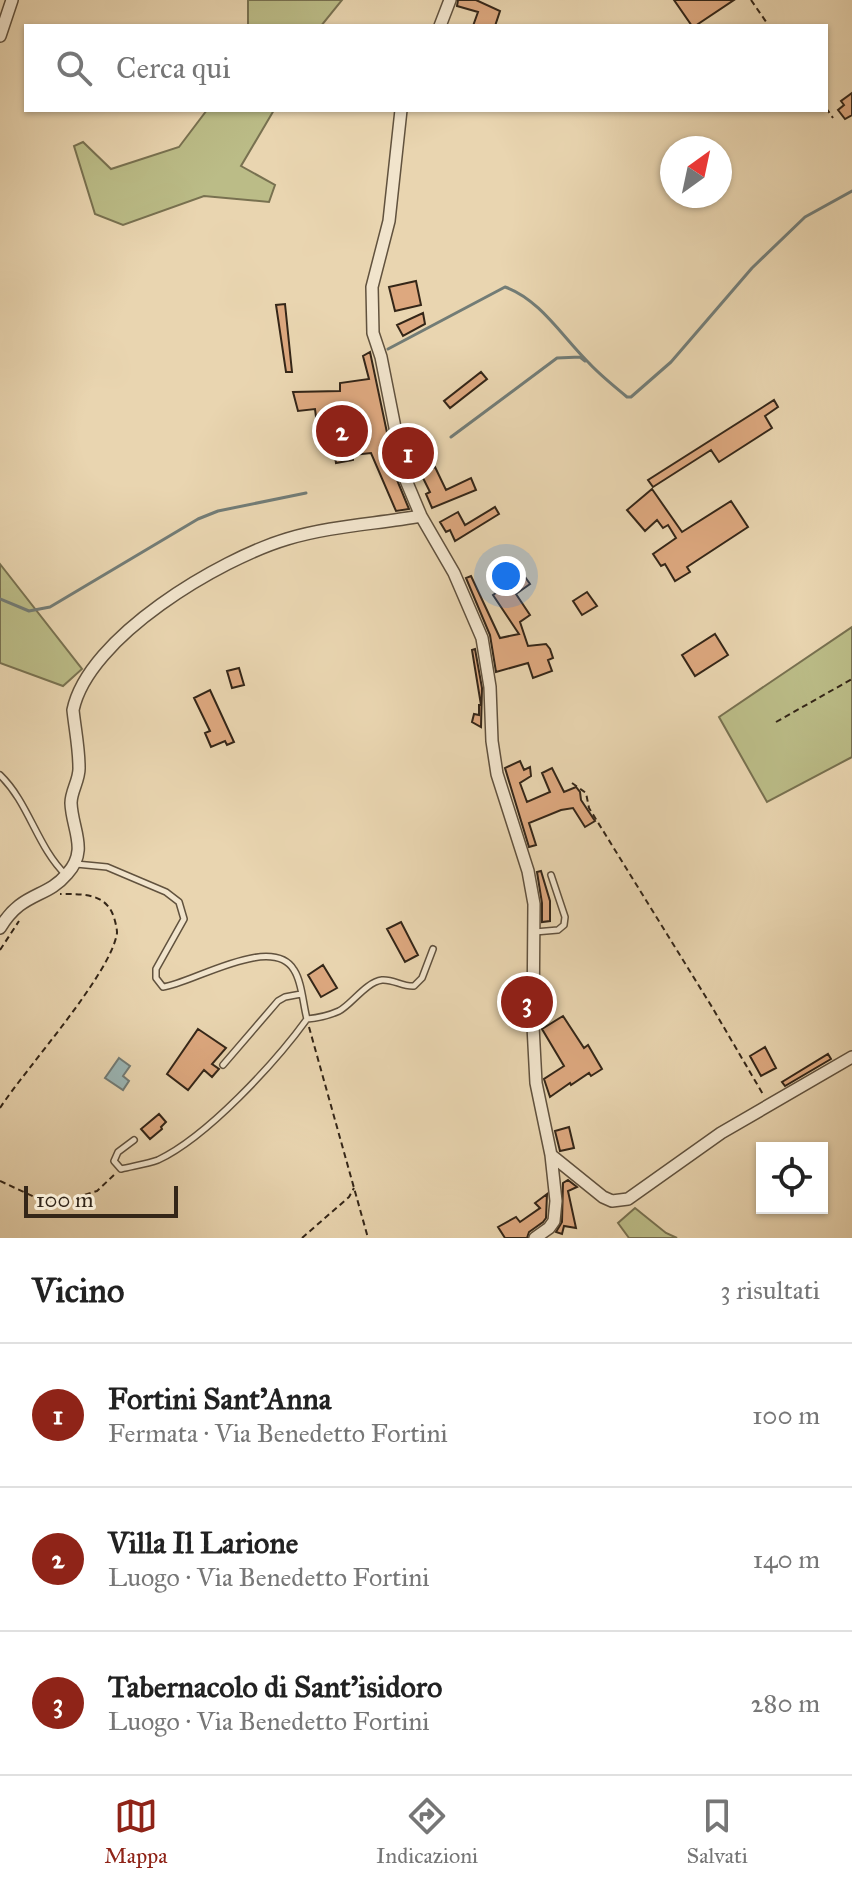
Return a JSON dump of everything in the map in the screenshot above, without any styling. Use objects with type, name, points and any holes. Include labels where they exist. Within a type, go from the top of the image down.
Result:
[{"type":"street","points":[[0,36],[12,0]]},
{"type":"street","points":[[441,24],[450,0]]},
{"type":"street","points":[[401,112],[389,221],[372,287],[373,333],[381,357],[405,478],[421,516],[454,573],[482,638],[490,687],[497,774],[528,871],[534,904],[536,1083],[551,1155],[556,1201],[554,1221],[535,1238]]},
{"type":"street","points":[[0,928],[16,906],[66,875],[75,863],[79,837],[71,800],[79,767],[73,710],[96,662],[113,643],[182,590],[236,559],[266,546],[313,533],[421,516]]},
{"type":"street","points":[[551,1155],[603,1197],[612,1201],[628,1199],[721,1133],[852,1057]]},
{"type":"lane","points":[[0,775],[25,809],[51,860],[66,875]]},
{"type":"lane","points":[[75,863],[107,867],[166,892],[179,902],[184,919],[156,969],[156,978],[163,987],[248,958],[271,958],[294,968],[307,1019],[283,1053],[201,1132],[157,1160],[121,1169],[114,1161],[118,1152],[134,1140]]},
{"type":"lane","points":[[534,932],[558,930],[564,925],[565,917],[551,875]]},
{"type":"lane","points":[[307,1019],[341,1010],[376,982],[384,980],[405,987],[414,986],[422,978],[433,949]]},
{"type":"lane","points":[[223,1065],[278,1001],[301,994]]},
{"type":"path","points":[[751,0],[768,24]]},
{"type":"path","points":[[828,111],[833,118]]},
{"type":"path","points":[[776,722],[852,679]]},
{"type":"path","points":[[572,783],[586,793],[589,808],[769,1104]]},
{"type":"path","points":[[0,1108],[96,978],[117,931],[112,911],[102,899],[86,894],[58,894]]},
{"type":"path","points":[[0,950],[25,913]]},
{"type":"path","points":[[307,1019],[368,1238]]},
{"type":"path","points":[[0,1181],[41,1200],[64,1201],[97,1191],[121,1169]]},
{"type":"path","points":[[302,1238],[349,1197],[355,1187]]},
{"type":"green space","points":[[248,0],[342,0],[323,24],[248,24]]},
{"type":"green space","points":[[205,112],[273,112],[241,166],[275,185],[269,202],[204,196],[123,225],[95,214],[74,146],[83,142],[111,169],[179,147]]},
{"type":"green space","points":[[0,564],[82,669],[63,686],[0,663]]},
{"type":"green space","points":[[852,627],[852,757],[767,802],[719,717]]},
{"type":"green space","points":[[635,1208],[677,1238],[629,1238],[618,1223]]},
{"type":"water","points":[[119,1058],[130,1066],[123,1076],[129,1081],[123,1090],[105,1078]]},
{"type":"building","points":[[458,0],[476,0],[500,11],[496,24],[474,24],[478,12],[457,6]]},
{"type":"building","points":[[674,0],[734,0],[698,24],[691,24]]},
{"type":"building","points":[[852,93],[852,115],[845,119],[838,110],[844,105],[841,101]]},
{"type":"building","points":[[416,281],[421,305],[395,311],[389,287]]},
{"type":"building","points":[[285,304],[292,372],[286,372],[276,305]]},
{"type":"building","points":[[423,313],[425,324],[403,336],[397,325]]},
{"type":"building","points":[[370,352],[397,480],[409,509],[396,511],[371,453],[353,455],[353,460],[336,463],[331,430],[318,432],[315,409],[298,411],[293,392],[340,391],[340,383],[369,379],[363,356]]},
{"type":"building","points":[[481,372],[487,379],[450,408],[444,401]]},
{"type":"building","points":[[774,400],[778,407],[765,416],[772,428],[719,462],[711,450],[653,487],[648,480]]},
{"type":"building","points":[[435,467],[446,490],[471,478],[476,490],[432,508],[426,494],[430,492],[421,474]]},
{"type":"building","points":[[652,489],[682,532],[731,501],[748,527],[687,567],[690,572],[675,581],[665,564],[661,566],[653,554],[676,538],[668,525],[663,528],[657,520],[645,531],[627,510]]},
{"type":"building","points":[[495,507],[499,514],[455,541],[450,530],[446,532],[440,522],[458,512],[465,525]]},
{"type":"building","points":[[471,576],[500,638],[519,634],[493,595],[525,577],[530,584],[516,594],[530,615],[520,622],[528,646],[546,644],[550,649],[553,658],[548,660],[552,671],[533,678],[528,663],[496,672],[490,635],[466,578]]},
{"type":"building","points":[[587,592],[597,606],[582,615],[573,601]]},
{"type":"building","points":[[715,634],[728,655],[695,676],[682,655]]},
{"type":"building","points":[[475,649],[482,688],[481,727],[472,722],[474,714],[479,715],[481,705],[472,650]]},
{"type":"building","points":[[239,668],[244,685],[232,688],[227,671]]},
{"type":"building","points":[[210,690],[234,742],[227,745],[225,741],[211,747],[205,733],[210,731],[194,698]]},
{"type":"building","points":[[520,761],[524,770],[530,767],[531,776],[520,783],[527,802],[550,792],[542,773],[552,768],[564,792],[576,787],[595,821],[585,827],[573,808],[561,810],[529,823],[536,845],[529,847],[505,768]]},
{"type":"building","points":[[541,871],[550,901],[550,921],[542,922],[537,872]]},
{"type":"building","points":[[401,922],[418,955],[405,962],[387,929]]},
{"type":"building","points":[[323,965],[337,988],[321,997],[308,975]]},
{"type":"building","points":[[563,1016],[584,1048],[588,1045],[602,1069],[570,1083],[550,1097],[544,1079],[564,1066],[542,1029]]},
{"type":"building","points":[[198,1029],[226,1048],[212,1064],[219,1069],[212,1077],[204,1070],[188,1090],[167,1074]]},
{"type":"building","points":[[765,1047],[776,1068],[761,1076],[750,1056]]},
{"type":"building","points":[[828,1054],[831,1059],[785,1086],[782,1082]]},
{"type":"building","points":[[159,1114],[166,1122],[150,1139],[141,1129]]},
{"type":"building","points":[[569,1127],[574,1148],[560,1151],[555,1131]]},
{"type":"building","points":[[568,1180],[577,1187],[568,1191],[576,1228],[564,1226],[562,1234],[556,1232],[562,1222],[563,1183]]},
{"type":"building","points":[[547,1194],[546,1218],[543,1222],[529,1232],[527,1238],[505,1238],[498,1227],[516,1217],[520,1222],[540,1208],[535,1203]]},
{"type":"waterway","points":[[388,349],[505,287],[541,310],[598,372],[627,397],[631,397],[671,362],[752,268],[805,217],[852,191]]},
{"type":"waterway","points":[[451,437],[557,358],[580,357],[585,361]]},
{"type":"waterway","points":[[0,599],[29,611],[50,607],[198,519],[218,511],[306,493]]},
{"type":"place","name":"Villa Il Larione","points":[[342,431]]},
{"type":"place","name":"Fortini Sant'Anna","points":[[408,453]]},
{"type":"place","name":"Tabernacolo di Sant'isidoro","points":[[527,1002]]}]
